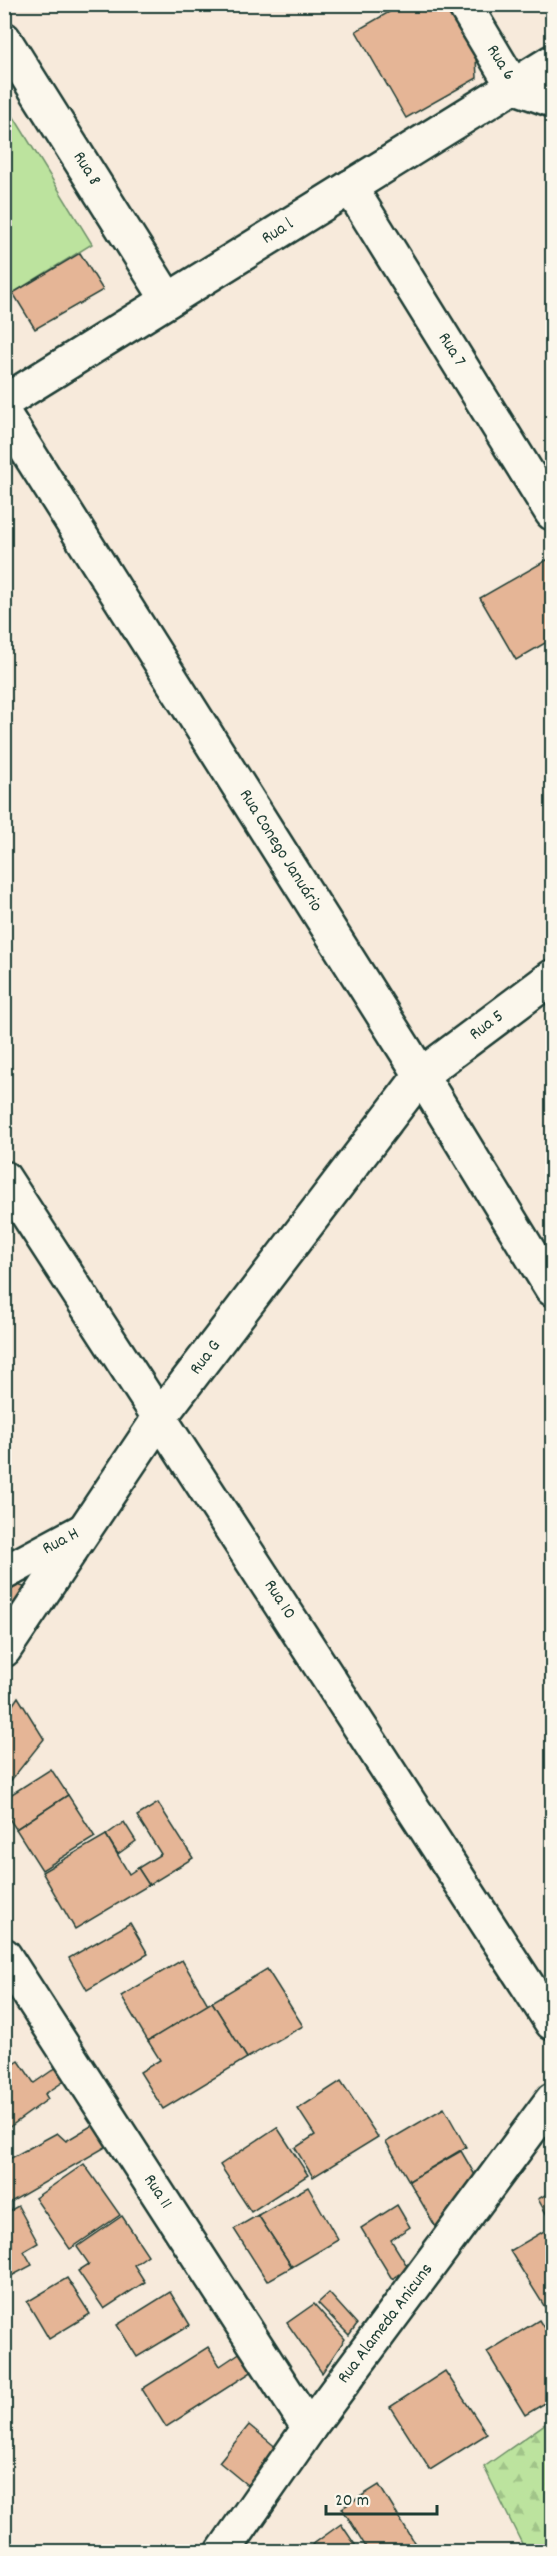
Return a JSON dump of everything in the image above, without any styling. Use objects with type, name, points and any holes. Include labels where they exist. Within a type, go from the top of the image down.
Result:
[{"type":"street","name":"Rua 6","points":[[464,4],[513,86],[552,100]]},
{"type":"street","name":"Rua 8","points":[[4,39],[168,300]]},
{"type":"street","name":"Rua l","points":[[4,402],[552,62]]},
{"type":"street","name":"Rua 7","points":[[350,187],[552,513]]},
{"type":"street","name":"Rua Conego Januário","points":[[4,414],[421,1075],[552,1289]]},
{"type":"street","name":"Rua 5","points":[[421,1075],[552,977]]},
{"type":"street","name":"Rua G","points":[[4,1650],[160,1418],[421,1075]]},
{"type":"street","name":"Rua 10","points":[[4,1178],[552,2023]]},
{"type":"street","name":"Rua H","points":[[4,1573],[86,1529]]},
{"type":"street","name":"Rua 11","points":[[4,1955],[309,2428]]},
{"type":"street","name":"Rua Alameda Anicuns","points":[[223,2552],[309,2428],[552,2100]]},
{"type":"green space","points":[[4,101],[92,244],[5,298],[4,298]]},
{"type":"green space","points":[[552,2419],[552,2551],[523,2551],[524,2548],[484,2467]]},
{"type":"building","points":[[403,4],[446,4],[476,58],[477,78],[406,118],[356,31]]},
{"type":"building","points":[[80,253],[103,290],[35,329],[13,293]]},
{"type":"building","points":[[552,557],[552,639],[516,660],[480,598]]},
{"type":"building","points":[[14,1584],[24,1587],[24,1598],[4,1626],[5,1586]]},
{"type":"building","points":[[18,1697],[44,1739],[4,1789],[4,1718]]},
{"type":"building","points":[[51,1769],[68,1795],[16,1829],[4,1811],[4,1799]]},
{"type":"building","points":[[68,1795],[95,1837],[42,1870],[16,1829]]},
{"type":"building","points":[[158,1803],[193,1858],[149,1885],[138,1868],[161,1854],[137,1816]]},
{"type":"building","points":[[124,1822],[136,1841],[118,1854],[106,1835]]},
{"type":"building","points":[[106,1835],[129,1874],[138,1868],[149,1885],[75,1929],[42,1872]]},
{"type":"building","points":[[130,1923],[148,1954],[87,1990],[69,1958]]},
{"type":"building","points":[[182,1960],[209,2006],[148,2041],[121,1996]]},
{"type":"building","points":[[267,1969],[303,2026],[247,2058],[212,2002]]},
{"type":"building","points":[[212,2002],[247,2058],[163,2109],[140,2072],[160,2060],[148,2041]]},
{"type":"building","points":[[19,2061],[34,2083],[57,2067],[66,2080],[45,2094],[48,2099],[4,2131],[4,2071]]},
{"type":"building","points":[[341,2081],[378,2137],[313,2177],[295,2148],[315,2135],[298,2109]]},
{"type":"building","points":[[444,2108],[466,2147],[409,2181],[386,2142]]},
{"type":"building","points":[[96,2123],[109,2145],[4,2206],[4,2153],[11,2158],[57,2133],[66,2141]]},
{"type":"building","points":[[277,2127],[308,2175],[251,2212],[220,2165]]},
{"type":"building","points":[[461,2151],[475,2175],[437,2229],[409,2181]]},
{"type":"building","points":[[84,2164],[120,2215],[70,2249],[35,2198]]},
{"type":"building","points":[[308,2187],[338,2240],[292,2267],[258,2215]]},
{"type":"building","points":[[552,2191],[552,2224],[538,2199]]},
{"type":"building","points":[[397,2205],[410,2227],[391,2240],[409,2269],[392,2279],[361,2228]]},
{"type":"building","points":[[18,2206],[38,2243],[24,2251],[32,2265],[4,2280],[4,2214]]},
{"type":"building","points":[[258,2215],[292,2267],[267,2281],[234,2229]]},
{"type":"building","points":[[122,2216],[148,2255],[134,2265],[145,2282],[104,2309],[78,2271],[89,2264],[77,2247]]},
{"type":"building","points":[[544,2231],[552,2244],[552,2305],[546,2309],[510,2251]]},
{"type":"building","points":[[67,2278],[90,2314],[49,2339],[27,2302]]},
{"type":"building","points":[[170,2292],[190,2325],[137,2357],[117,2325]]},
{"type":"building","points":[[329,2293],[357,2324],[349,2335],[318,2303]]},
{"type":"building","points":[[314,2304],[345,2339],[322,2373],[287,2323]]},
{"type":"building","points":[[539,2320],[552,2341],[552,2399],[525,2415],[487,2352]]},
{"type":"building","points":[[208,2347],[220,2366],[241,2352],[253,2371],[166,2427],[142,2389]]},
{"type":"building","points":[[445,2371],[487,2434],[430,2470],[390,2407]]},
{"type":"building","points":[[249,2425],[278,2449],[247,2485],[219,2462]]},
{"type":"building","points":[[379,2485],[420,2552],[369,2552],[342,2508]]},
{"type":"building","points":[[341,2524],[360,2552],[316,2552],[312,2545]]}]
